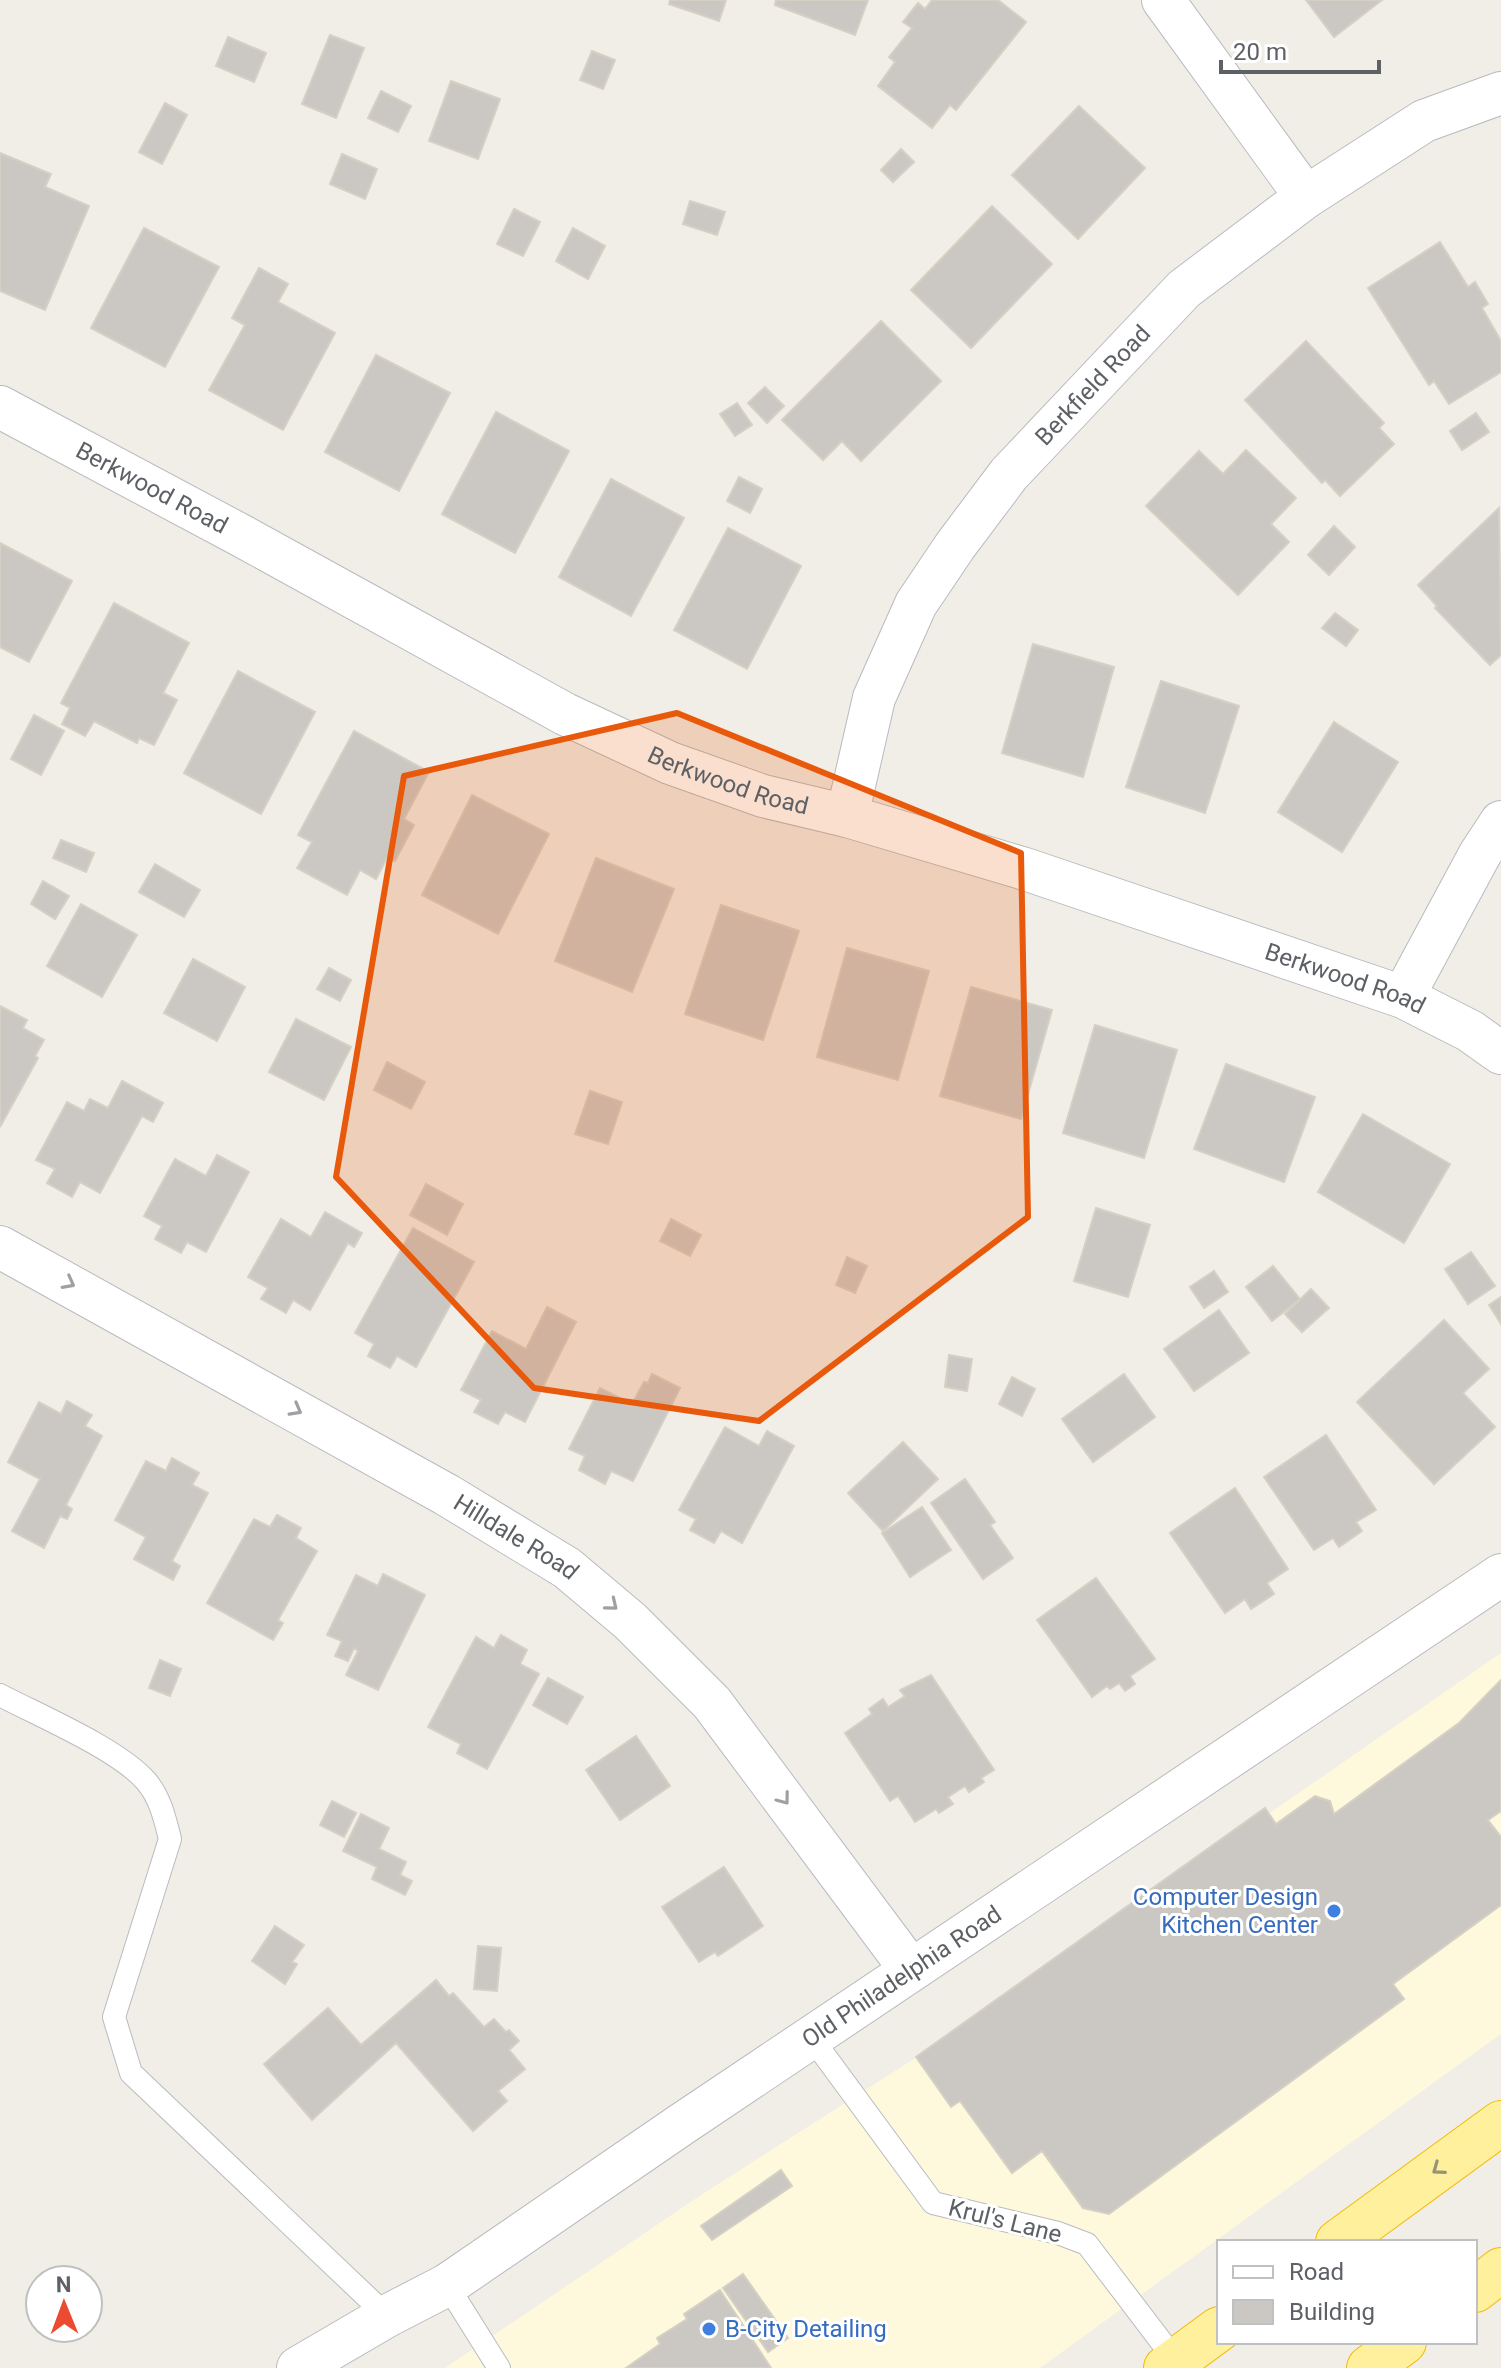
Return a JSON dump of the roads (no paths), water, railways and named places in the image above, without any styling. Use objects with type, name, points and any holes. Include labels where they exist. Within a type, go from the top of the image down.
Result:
[{"type":"highway","points":[[1341,2240],[1501,2123]]},
{"type":"highway","points":[[1477,2288],[1501,2270]]},
{"type":"highway","points":[[1178,2366],[1217,2331]]},
{"type":"highway","points":[[1369,2368],[1401,2344]]},
{"type":"street","points":[[1163,0],[1306,197]]},
{"type":"street","name":"Berkfield Road","points":[[847,816],[874,698],[916,604],[1009,474],[1184,289],[1306,197],[1424,121],[1501,93]]},
{"type":"street","name":"Berkwood Road","points":[[0,407],[229,528],[565,714],[670,763],[763,796],[847,816],[1054,878],[1403,997],[1470,1031],[1501,1053]]},
{"type":"street","points":[[1403,997],[1480,854],[1501,822]]},
{"type":"street","name":"Hilldale Road","points":[[0,1247],[447,1495],[567,1568],[630,1621],[712,1703],[911,1970]]},
{"type":"street","name":"Old Philadelphia Road","points":[[298,2368],[447,2285],[1501,1575]]},
{"type":"lane","points":[[0,1695],[111,1754],[146,1781],[163,1811],[170,1839],[114,2017],[131,2073],[387,2316]]},
{"type":"lane","name":"Krul's Lane","points":[[811,2037],[933,2203],[1058,2233],[1087,2244],[1178,2366]]},
{"type":"lane","points":[[447,2285],[499,2368]]},
{"type":"place","name":"Computer Design Kitchen Center","points":[[1334,1911]]},
{"type":"place","name":"B-City Detailing","points":[[709,2329]]}]
